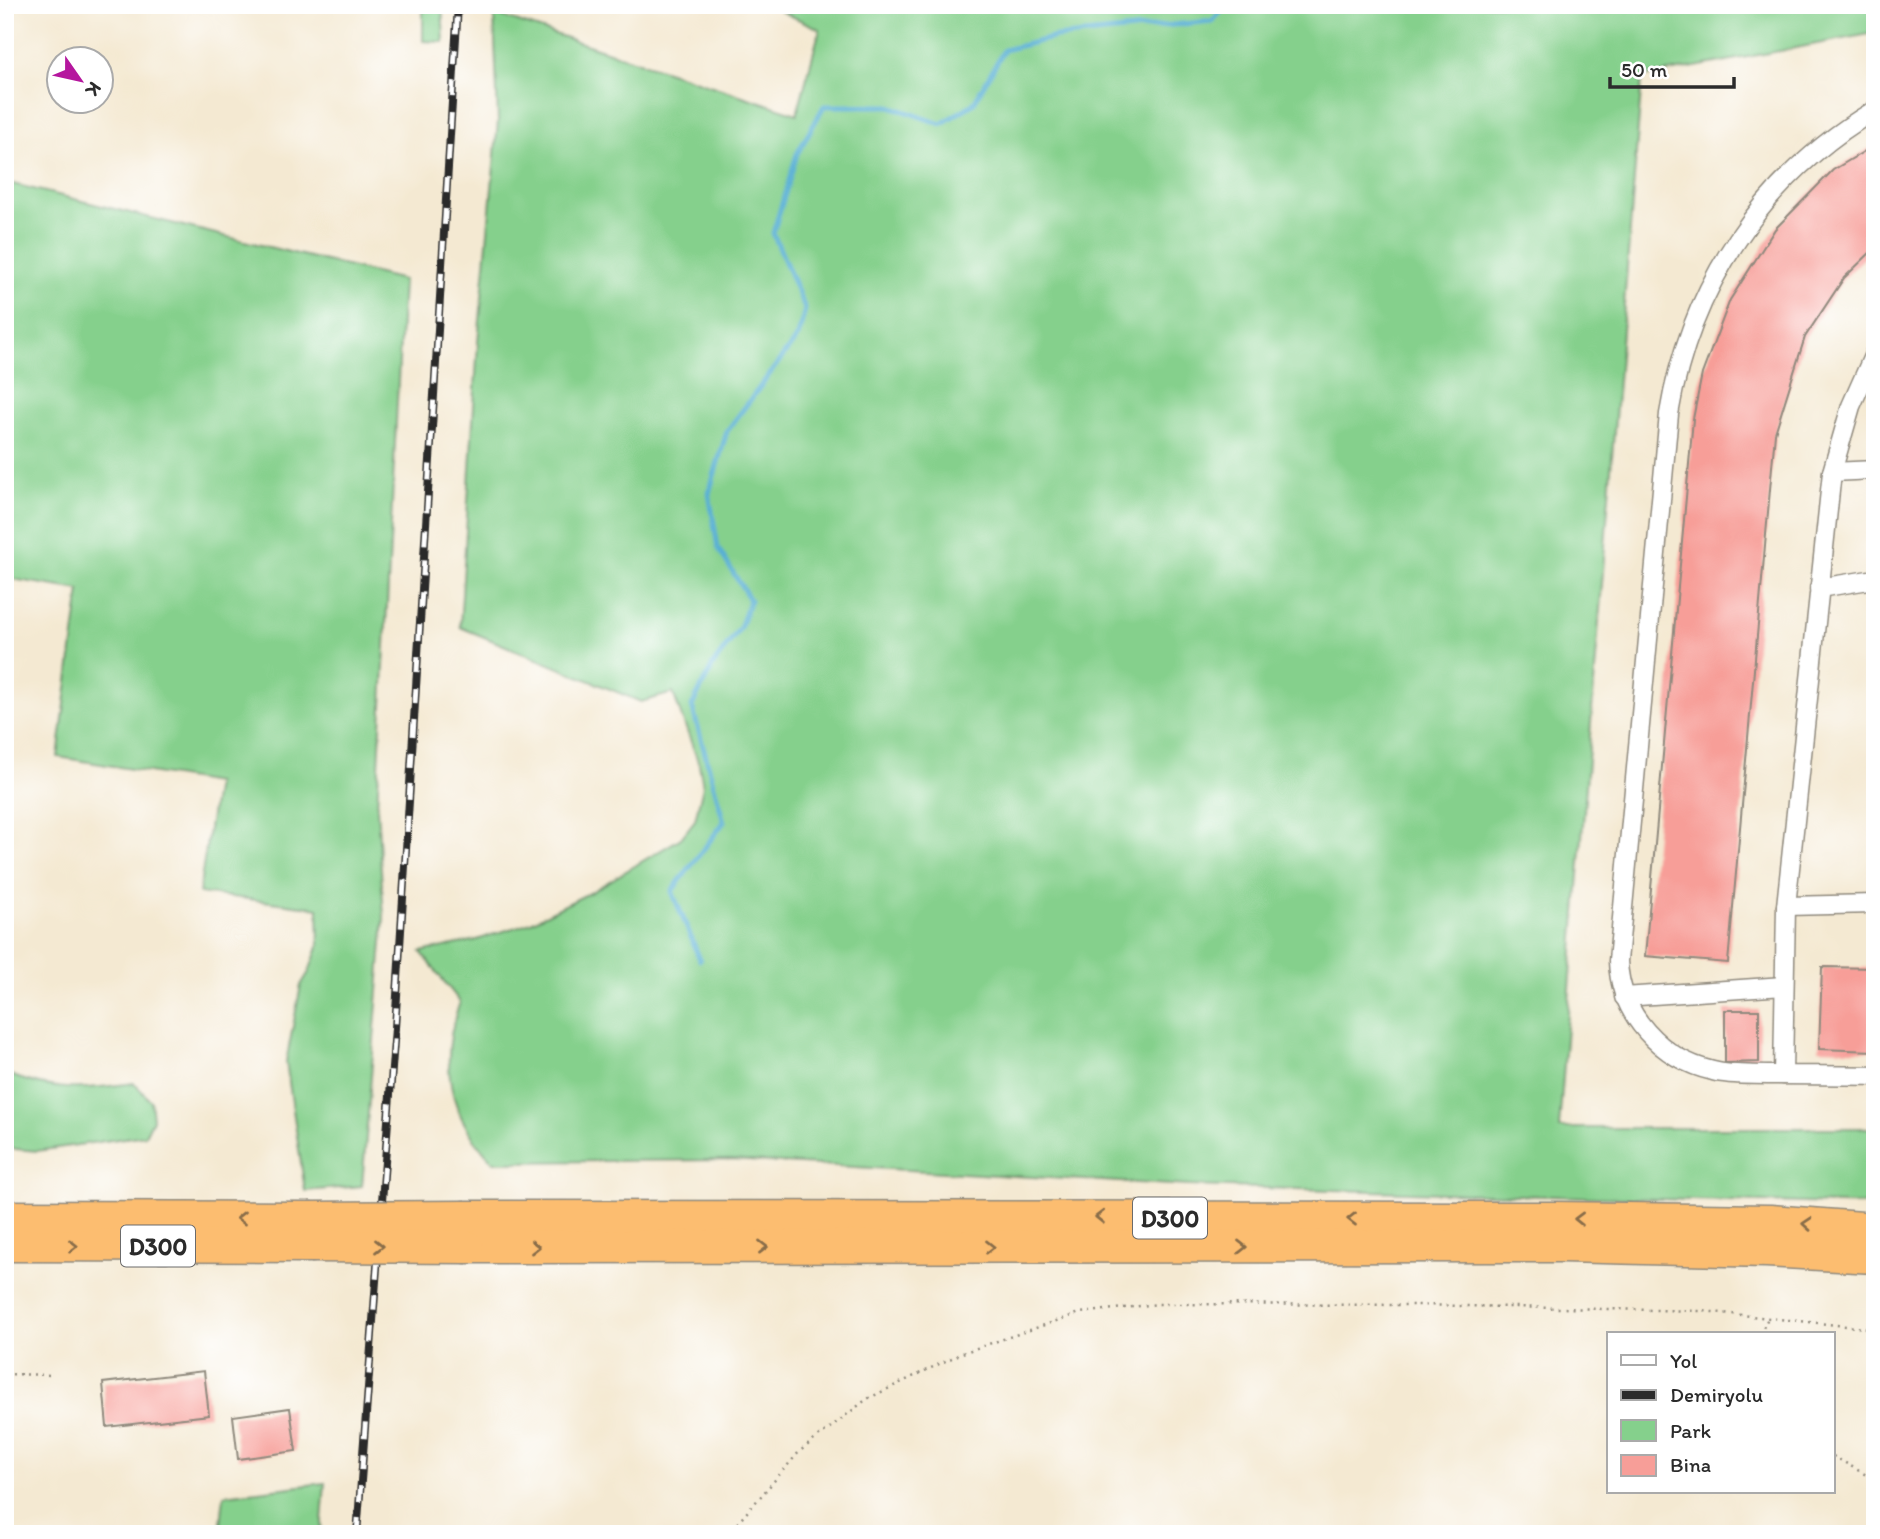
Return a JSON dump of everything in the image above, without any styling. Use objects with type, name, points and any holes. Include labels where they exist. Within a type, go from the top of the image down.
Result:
[{"type":"highway","name":"D300","points":[[5,1217],[310,1232]]},
{"type":"highway","name":"D300","points":[[5,1245],[310,1232],[1567,1219],[1770,1221],[1875,1228]]},
{"type":"highway","name":"D300","points":[[466,1232],[1562,1246],[1767,1251],[1875,1257]]},
{"type":"street","points":[[1875,110],[1810,156],[1756,213],[1710,284],[1680,361],[1669,414],[1618,973],[1624,997],[1644,1028],[1684,1061],[1729,1074],[1875,1076]]},
{"type":"street","points":[[1783,1075],[1786,906],[1832,472],[1851,406],[1875,352]]},
{"type":"street","points":[[1832,472],[1875,470]]},
{"type":"street","points":[[1819,588],[1875,579]]},
{"type":"street","points":[[1786,906],[1875,904]]},
{"type":"street","points":[[1624,997],[1784,986]]},
{"type":"path","points":[[728,1534],[800,1451],[867,1399],[962,1353],[1080,1313],[1158,1304],[1416,1305],[1703,1311],[1875,1329]]},
{"type":"path","points":[[1761,1332],[1768,1318]]},
{"type":"path","points":[[5,1374],[54,1375]]},
{"type":"path","points":[[1834,1457],[1875,1480]]},
{"type":"green space","points":[[423,5],[442,5],[444,42],[423,41]]},
{"type":"green space","points":[[781,5],[1875,5],[1875,33],[1642,77],[1559,1128],[1875,1128],[1875,1205],[1189,1186],[731,1160],[494,1162],[478,1145],[457,1107],[449,1067],[453,1024],[460,1002],[421,952],[477,940],[531,922],[591,892],[681,838],[695,820],[703,786],[699,764],[673,693],[641,702],[460,627],[478,342],[498,121],[494,14],[797,114],[820,29],[780,11]]},
{"type":"green space","points":[[5,182],[403,280],[377,808],[384,918],[362,1186],[305,1191],[286,1062],[301,985],[319,944],[318,908],[199,893],[216,783],[58,757],[80,590],[5,578]]},
{"type":"green space","points":[[5,1073],[54,1087],[99,1087],[134,1083],[151,1101],[153,1119],[145,1135],[37,1151],[5,1148]]},
{"type":"green space","points":[[325,1483],[321,1534],[220,1534],[224,1495]]},
{"type":"building","points":[[1875,145],[1875,248],[1844,278],[1805,337],[1775,433],[1728,963],[1645,956],[1693,419],[1702,374],[1730,300],[1775,229],[1833,170]]},
{"type":"building","points":[[1822,967],[1875,968],[1875,1051],[1819,1049]]},
{"type":"building","points":[[1725,1010],[1759,1010],[1759,1062],[1725,1063]]},
{"type":"building","points":[[204,1371],[209,1415],[107,1427],[103,1383]]},
{"type":"building","points":[[290,1408],[296,1451],[238,1459],[233,1416]]},
{"type":"waterway","points":[[700,960],[672,891],[724,822],[692,706],[713,665],[740,628],[750,600],[718,548],[709,493],[727,431],[798,336],[805,309],[773,233],[797,154],[824,106],[890,106],[941,124],[973,104],[1004,50],[1056,37],[1212,21],[1228,5]]},
{"type":"railway","points":[[357,1534],[395,1028],[458,5]]}]
